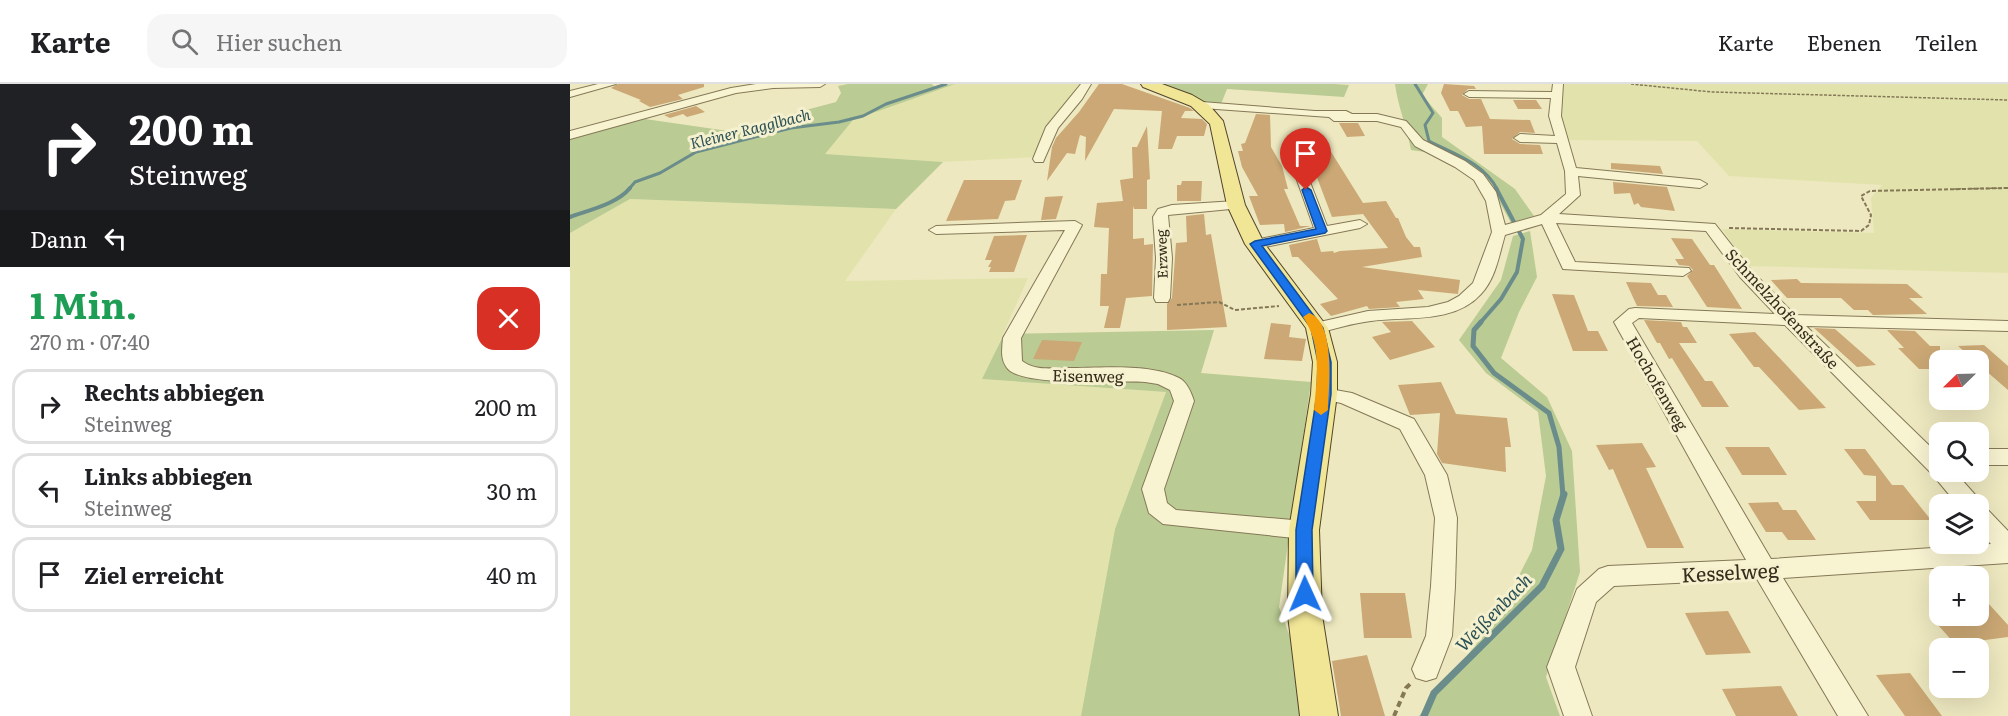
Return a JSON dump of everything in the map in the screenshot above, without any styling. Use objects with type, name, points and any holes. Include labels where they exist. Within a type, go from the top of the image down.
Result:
[{"type":"main road","points":[[1148,84],[1202,105],[1218,124],[1236,205],[1255,244],[1317,328],[1324,362],[1324,394],[1304,530],[1305,615],[1319,716]]},
{"type":"street","points":[[570,94],[611,84]]},
{"type":"street","points":[[570,135],[632,120],[719,93],[772,85],[820,84]]},
{"type":"street","points":[[1040,159],[1052,127],[1086,84]]},
{"type":"street","points":[[1469,94],[1557,90],[1555,116],[1571,171],[1573,195],[1546,218]]},
{"type":"street","points":[[1202,105],[1324,114],[1366,112],[1377,107]]},
{"type":"street","points":[[1317,328],[1376,315],[1442,310],[1459,304],[1477,290],[1504,230],[1497,206],[1486,185],[1462,165],[1420,144],[1413,138],[1410,127],[1404,123],[1374,118],[1334,118]]},
{"type":"street","points":[[1520,138],[1562,140]]},
{"type":"street","points":[[1297,154],[1299,169],[1322,231]]},
{"type":"street","points":[[1571,171],[1700,184]]},
{"type":"street","name":"Erzweg","points":[[1165,302],[1160,217],[1172,209],[1236,205]]},
{"type":"street","points":[[1504,230],[1546,218],[1710,228]]},
{"type":"street","points":[[1546,218],[1569,266],[1683,271]]},
{"type":"street","points":[[1255,244],[1360,224]]},
{"type":"street","name":"Eisenweg","points":[[936,230],[1075,225],[1012,338],[1010,355],[1013,364],[1035,374],[1153,376],[1172,382],[1182,390],[1184,401],[1153,489],[1157,507],[1171,518],[1304,530]]},
{"type":"street","name":"Schmelzhofenstraße","points":[[1710,228],[1746,274],[1790,321],[1929,456]]},
{"type":"street","name":"Hochofenweg","points":[[1854,716],[1764,569],[1623,322],[1635,313],[1790,321],[2008,327]]},
{"type":"street","points":[[1324,394],[1345,397],[1407,424],[1436,475],[1446,518],[1443,586],[1439,636],[1426,669]]},
{"type":"street","points":[[1989,457],[2008,457]]},
{"type":"street","name":"Schmelzhofenstraße","points":[[1952,482],[1962,494]]},
{"type":"street","points":[[1989,526],[2008,547]]},
{"type":"street","name":"Kesselweg","points":[[1578,716],[1562,667],[1570,637],[1586,596],[1608,576],[1764,569],[2008,553]]},
{"type":"path","points":[[1630,84],[1666,90],[1717,94],[2008,100]]},
{"type":"path","points":[[1710,228],[1861,231],[1869,225],[1871,215],[1861,196],[1870,191],[2008,188]]},
{"type":"path","points":[[1165,302],[1219,302],[1235,310],[1298,302]]},
{"type":"path","points":[[1394,716],[1406,688],[1426,669]]},
{"type":"green space","points":[[932,84],[934,86],[955,84],[853,120],[825,154],[943,162],[896,209],[630,199],[570,233],[570,138],[645,119],[728,131],[836,102],[841,93],[838,86]]},
{"type":"green space","points":[[955,84],[1079,84],[1053,120],[1037,157],[943,162],[824,154],[853,120]]},
{"type":"green space","points":[[1159,84],[1349,85],[1344,97],[1227,89],[1221,104],[1204,103]]},
{"type":"green space","points":[[1395,84],[1428,84],[1422,95],[1442,118],[1442,137],[1515,189],[1534,216],[1511,223],[1486,177],[1452,156],[1411,150]]},
{"type":"green space","points":[[1562,84],[2008,84],[2008,273],[1749,266],[1722,229],[1874,233],[1871,198],[1882,185],[1729,176],[1697,141],[1567,140],[1559,116]]},
{"type":"green space","points":[[630,199],[896,209],[845,281],[1028,278],[983,379],[1166,392],[1115,529],[1081,716],[570,716],[570,233]]},
{"type":"green space","points":[[1530,231],[1537,277],[1519,312],[1501,358],[1547,397],[1572,451],[1580,572],[1546,677],[1560,716],[1419,716],[1498,617],[1532,550],[1546,476],[1538,412],[1486,373],[1459,340],[1501,280],[1513,236]]},
{"type":"green space","points":[[1214,330],[1201,373],[1311,382],[1279,607],[1293,645],[1302,716],[1081,716],[1115,529],[1166,392],[982,379],[1004,334]]},
{"type":"building","points":[[618,84],[704,84],[704,87],[678,95],[683,99],[650,107],[639,101],[641,100],[611,88]]},
{"type":"building","points":[[1099,84],[1122,84],[1190,108],[1194,111],[1185,111],[1181,118],[1202,119],[1207,124],[1204,136],[1177,136],[1172,149],[1158,149],[1162,111],[1114,109],[1085,161],[1086,137],[1080,135],[1075,154],[1067,153],[1047,181],[1052,147],[1056,138]]},
{"type":"building","points":[[1444,84],[1474,86],[1476,89],[1468,89],[1462,95],[1469,99],[1481,99],[1490,119],[1530,120],[1535,133],[1520,132],[1512,139],[1520,144],[1540,145],[1543,154],[1484,154],[1482,126],[1466,127],[1458,111],[1450,111],[1441,93]]},
{"type":"building","points":[[1513,100],[1536,100],[1542,109],[1518,109]]},
{"type":"building","points":[[696,106],[705,112],[687,117],[683,114],[670,118],[664,115]]},
{"type":"building","points":[[1256,114],[1270,115],[1271,147],[1282,166],[1288,189],[1284,189],[1300,226],[1311,226],[1285,232],[1284,224],[1260,225],[1249,196],[1258,196],[1242,167],[1238,151],[1243,151],[1241,144],[1245,143]]},
{"type":"building","points":[[1339,123],[1358,123],[1365,136],[1347,137]]},
{"type":"building","points":[[1147,126],[1150,179],[1147,180],[1147,209],[1134,209],[1133,206],[1133,239],[1144,238],[1144,245],[1153,244],[1152,296],[1126,298],[1120,328],[1104,328],[1109,306],[1100,306],[1101,274],[1107,274],[1109,228],[1094,227],[1097,203],[1123,201],[1120,180],[1133,178],[1132,147],[1137,147]]},
{"type":"building","points":[[1302,138],[1323,139],[1363,203],[1386,201],[1398,218],[1406,237],[1414,247],[1420,247],[1422,257],[1362,267],[1460,280],[1458,294],[1418,290],[1424,299],[1396,302],[1400,307],[1369,309],[1367,306],[1331,316],[1320,304],[1338,299],[1298,257],[1292,257],[1289,245],[1317,239],[1321,252],[1388,248],[1363,214],[1332,217]]},
{"type":"building","points":[[1611,163],[1660,166],[1663,174],[1611,169]]},
{"type":"building","points":[[964,180],[1022,180],[1015,200],[1005,201],[998,219],[946,221]]},
{"type":"building","points":[[1182,181],[1202,181],[1201,201],[1177,201],[1177,185],[1181,185]]},
{"type":"building","points":[[1613,182],[1667,187],[1675,211],[1641,207],[1638,203],[1634,205],[1630,193],[1614,194]]},
{"type":"building","points":[[1063,196],[1056,219],[1041,220],[1045,197]]},
{"type":"building","points":[[1204,214],[1206,235],[1211,234],[1227,327],[1167,330],[1167,304],[1172,298],[1176,243],[1187,242],[1186,216]]},
{"type":"building","points":[[1027,235],[1014,272],[989,272],[991,267],[988,267],[992,260],[985,260],[994,236]]},
{"type":"building","points":[[1671,238],[1692,239],[1710,265],[1714,265],[1742,309],[1707,307],[1687,276],[1693,270],[1689,266],[1679,265],[1675,259],[1684,259]]},
{"type":"building","points":[[1797,279],[1801,283],[1907,284],[1923,298],[1909,298],[1927,314],[1873,315],[1868,310],[1854,310],[1841,298],[1787,298],[1771,280]]},
{"type":"building","points":[[1626,282],[1651,283],[1658,295],[1666,295],[1673,307],[1637,306]]},
{"type":"building","points":[[1552,294],[1574,295],[1588,331],[1598,331],[1608,351],[1573,351]]},
{"type":"building","points":[[1644,320],[1681,322],[1683,327],[1687,327],[1697,343],[1679,343],[1705,381],[1712,381],[1729,407],[1702,407],[1672,358],[1669,359],[1660,343],[1657,343]]},
{"type":"building","points":[[1412,321],[1435,347],[1390,360],[1372,337],[1391,332],[1382,322]]},
{"type":"building","points":[[1271,323],[1291,325],[1289,337],[1306,339],[1302,361],[1264,359]]},
{"type":"building","points":[[1814,328],[1835,329],[1876,365],[1857,367]]},
{"type":"building","points":[[1887,330],[1915,331],[1930,346],[1940,346],[1940,350],[1929,350],[1929,369],[1919,369],[1898,348],[1904,348]]},
{"type":"building","points":[[1755,332],[1826,408],[1799,410],[1759,367],[1754,367],[1729,334]]},
{"type":"building","points":[[1042,340],[1082,342],[1074,361],[1033,359]]},
{"type":"building","points":[[1984,345],[2008,366],[2008,390],[1989,374],[1989,350],[1963,350],[1958,346]]},
{"type":"building","points":[[1441,382],[1456,414],[1507,418],[1511,447],[1505,447],[1506,472],[1442,463],[1437,454],[1440,413],[1410,415],[1398,385]]},
{"type":"building","points":[[1642,443],[1656,467],[1646,468],[1684,548],[1647,548],[1613,469],[1609,470],[1596,445]]},
{"type":"building","points":[[1725,447],[1769,447],[1787,475],[1742,475]]},
{"type":"building","points":[[1844,449],[1865,449],[1892,485],[1903,485],[1929,520],[1870,520],[1856,501],[1876,501],[1876,476],[1864,475]]},
{"type":"building","points":[[1778,502],[1783,510],[1796,510],[1816,540],[1788,540],[1782,532],[1766,532],[1748,503]]},
{"type":"building","points":[[1360,593],[1405,593],[1412,638],[1364,638]]},
{"type":"building","points":[[1989,604],[2008,625],[2008,637],[1989,640],[1950,638],[1939,626],[1989,626]]},
{"type":"building","points":[[1728,611],[1751,653],[1706,655],[1685,613]]},
{"type":"building","points":[[1367,655],[1385,716],[1341,716],[1332,661]]},
{"type":"building","points":[[1910,673],[1942,716],[1905,716],[1876,675]]},
{"type":"building","points":[[1781,686],[1798,716],[1736,716],[1722,689]]},
{"type":"waterway","name":"Kleiner Ragglbach","points":[[629,189],[635,182],[660,173],[696,152],[791,128],[839,122],[863,116],[886,104],[946,84]]},
{"type":"waterway","name":"Weißenbach","points":[[1415,84],[1433,113],[1425,125],[1429,141],[1476,166],[1484,172],[1497,189]]},
{"type":"waterway","name":"Weißenbach","points":[[1480,323],[1501,299],[1517,272],[1523,239],[1496,188]]},
{"type":"waterway","name":"Kleiner Ragglbach","points":[[570,217],[610,202],[629,189]]},
{"type":"waterway","name":"Weißenbach","points":[[1481,322],[1474,330],[1473,346],[1494,373],[1549,413],[1559,447],[1563,496]]},
{"type":"waterway","name":"Weißenbach","points":[[1424,716],[1434,693],[1542,586],[1561,549],[1556,520],[1564,494]]},
{"type":"slow traffic","points":[[1309,317],[1317,328],[1324,362],[1324,394],[1321,410]]},
{"type":"route","points":[[1305,594],[1304,530],[1324,394],[1324,362],[1317,328],[1255,244],[1322,231],[1306,190]]}]
